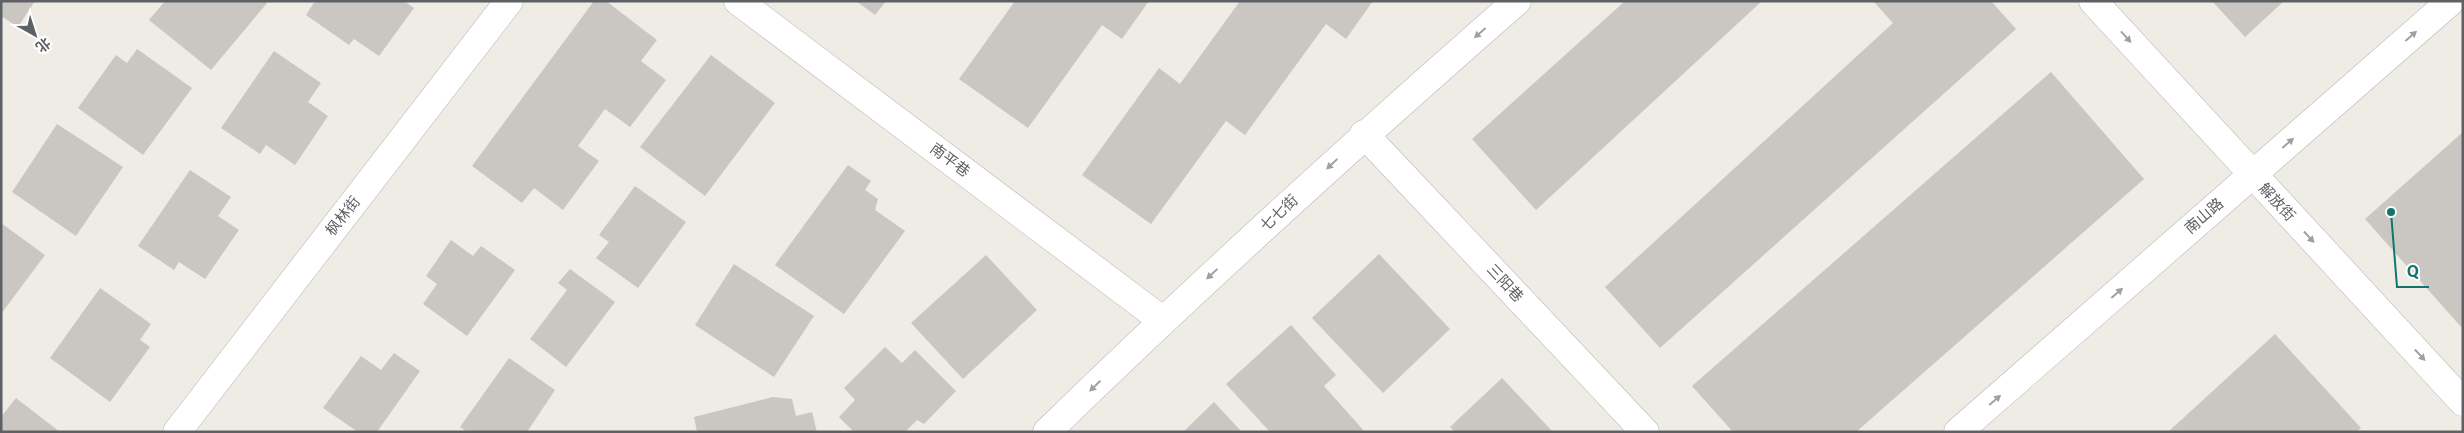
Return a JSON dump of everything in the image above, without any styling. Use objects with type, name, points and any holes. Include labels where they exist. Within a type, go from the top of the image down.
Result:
[{"type":"street","name":"枫林街","points":[[177,432],[509,1]]},
{"type":"street","name":"南平巷","points":[[738,1],[1162,320]]},
{"type":"street","name":"七七街","points":[[1047,432],[1162,320],[1364,134],[1517,1]]},
{"type":"street","name":"解放街","points":[[2093,1],[2463,402]]},
{"type":"street","name":"南山路","points":[[1958,432],[2451,1]]},
{"type":"street","name":"三阳巷","points":[[1364,134],[1645,432]]},
{"type":"building","points":[[1,1],[35,1],[18,27],[1,16]]},
{"type":"building","points":[[165,1],[265,1],[267,3],[211,70],[149,20]]},
{"type":"building","points":[[315,1],[404,1],[414,8],[379,56],[354,39],[349,45],[306,15]]},
{"type":"building","points":[[594,1],[606,1],[657,40],[641,61],[666,80],[630,127],[605,109],[578,146],[599,161],[563,210],[534,188],[522,203],[472,166]]},
{"type":"building","points":[[856,1],[886,1],[875,15]]},
{"type":"building","points":[[1015,1],[1149,1],[1122,39],[1102,25],[1028,128],[959,79]]},
{"type":"building","points":[[1240,1],[1373,1],[1346,39],[1326,24],[1245,135],[1226,121],[1151,224],[1082,175],[1159,68],[1180,84]]},
{"type":"building","points":[[1625,1],[1762,1],[1536,210],[1472,139]]},
{"type":"building","points":[[1873,1],[1991,1],[2016,29],[1660,348],[1605,287],[1893,23]]},
{"type":"building","points":[[2212,1],[2284,1],[2245,37]]},
{"type":"building","points":[[137,49],[192,88],[143,155],[78,108],[116,55],[127,63]]},
{"type":"building","points":[[274,51],[321,83],[308,102],[328,116],[295,165],[266,145],[260,154],[221,128]]},
{"type":"building","points":[[711,55],[775,103],[705,196],[640,147]]},
{"type":"building","points":[[2051,72],[2144,179],[1856,432],[1733,432],[1692,386]]},
{"type":"building","points":[[57,124],[123,167],[76,236],[12,192]]},
{"type":"building","points":[[2463,132],[2463,329],[2365,219]]},
{"type":"building","points":[[848,165],[871,181],[865,190],[878,199],[875,210],[905,231],[844,314],[775,265]]},
{"type":"building","points":[[190,170],[231,197],[218,216],[239,230],[205,279],[179,262],[174,270],[138,246]]},
{"type":"building","points":[[635,186],[686,222],[638,288],[596,258],[609,242],[599,235]]},
{"type":"building","points":[[1,223],[45,255],[1,314]]},
{"type":"building","points":[[451,240],[473,256],[481,246],[515,270],[467,336],[423,304],[437,284],[426,276]]},
{"type":"building","points":[[1379,254],[1450,329],[1383,393],[1312,318]]},
{"type":"building","points":[[986,255],[1037,310],[963,379],[911,323]]},
{"type":"building","points":[[734,264],[814,316],[774,377],[695,325]]},
{"type":"building","points":[[570,269],[615,302],[566,367],[530,339],[567,290],[558,283]]},
{"type":"building","points":[[100,288],[151,324],[140,340],[150,347],[110,402],[50,358]]},
{"type":"building","points":[[1291,325],[1336,375],[1324,386],[1365,432],[1270,432],[1226,384]]},
{"type":"building","points":[[2275,334],[2361,428],[2356,432],[2168,432]]},
{"type":"building","points":[[885,347],[902,363],[915,350],[956,391],[924,424],[917,420],[905,432],[854,432],[839,417],[855,400],[844,388]]},
{"type":"building","points":[[394,353],[420,371],[377,432],[358,432],[323,408],[361,356],[381,370]]},
{"type":"building","points":[[509,358],[555,390],[527,432],[467,432],[460,427]]},
{"type":"building","points":[[1502,378],[1553,432],[1455,432],[1450,427]]},
{"type":"building","points":[[773,397],[792,399],[796,416],[812,412],[817,432],[697,432],[694,417]]},
{"type":"building","points":[[16,398],[60,432],[1,432],[1,417]]},
{"type":"building","points":[[1214,402],[1242,432],[1183,432]]},
{"type":"place","name":"Q","points":[[2391,212]]}]
